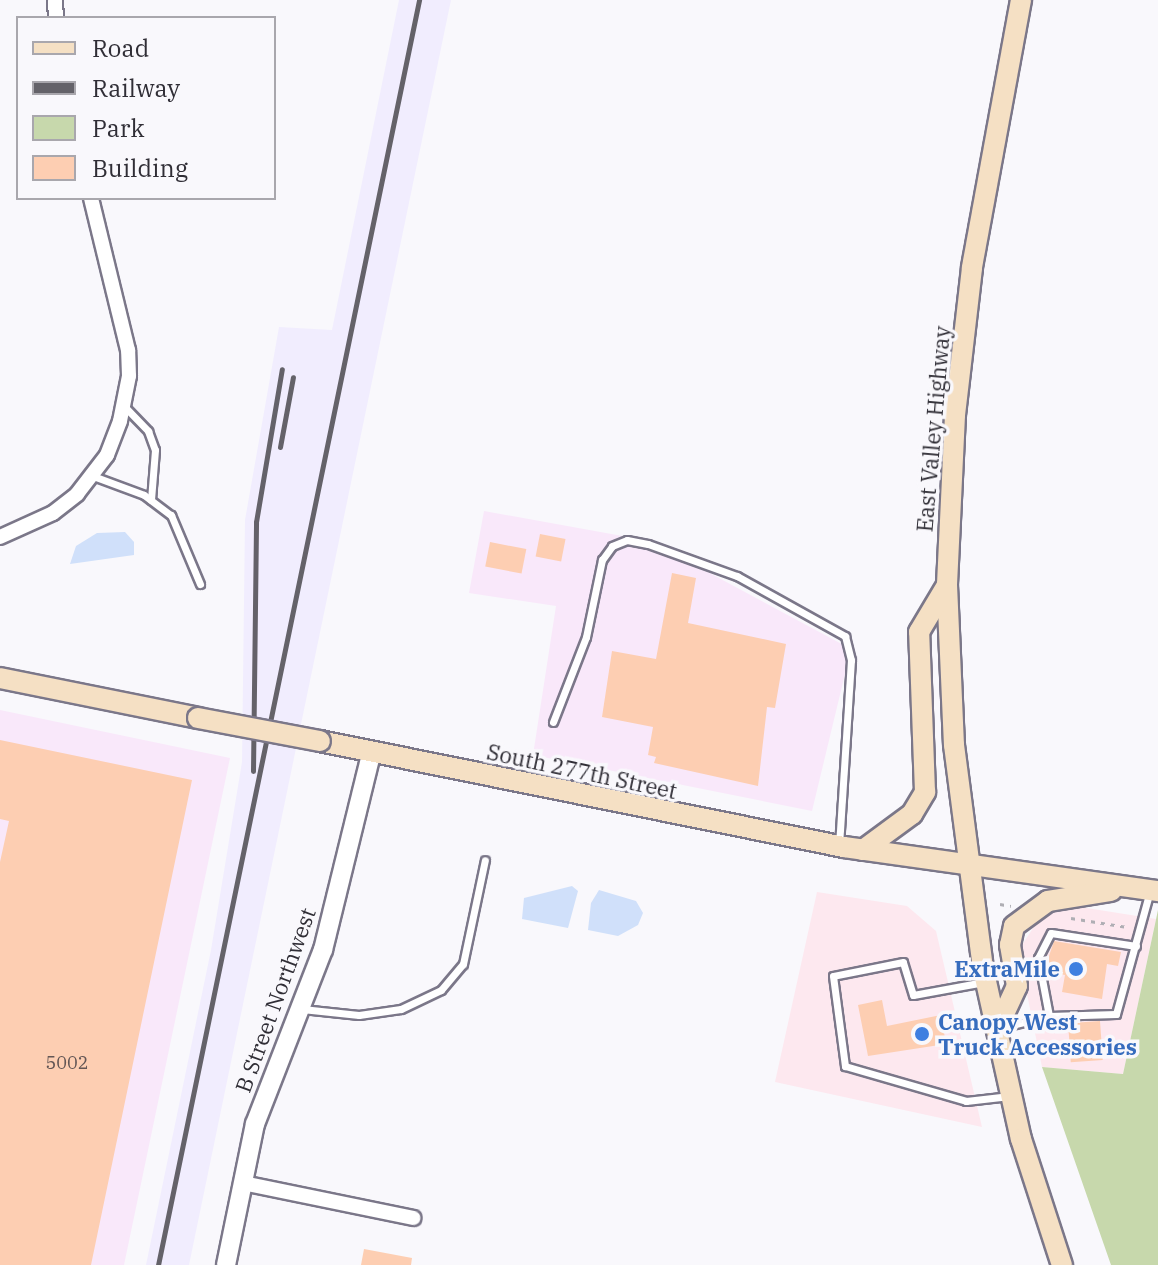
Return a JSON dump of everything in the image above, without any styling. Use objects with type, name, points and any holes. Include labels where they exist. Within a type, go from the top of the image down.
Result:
[{"type":"main road","name":"East Valley Highway","points":[[1021,0],[970,283],[950,484],[947,585],[954,745],[986,981],[1011,1096],[1062,1265]]},
{"type":"main road","points":[[863,850],[912,814],[925,792],[919,632],[947,585]]},
{"type":"main road","name":"South 277th Street","points":[[0,678],[839,846],[1150,889]]},
{"type":"main road","points":[[997,1029],[1017,986],[1010,945],[1023,915],[1075,894],[1150,889]]},
{"type":"street","points":[[0,537],[53,513],[93,476],[115,437],[124,406],[128,350],[91,200]]},
{"type":"street","name":"B Street Northwest","points":[[226,1265],[255,1124],[330,928],[372,751]]},
{"type":"street","points":[[243,1183],[413,1218]]},
{"type":"lane","points":[[124,406],[148,431],[155,450],[151,500]]},
{"type":"lane","points":[[93,476],[151,500],[171,515],[200,584]]},
{"type":"lane","points":[[553,722],[586,637],[602,560],[612,546],[627,540],[648,544],[737,576],[845,636],[851,660],[839,846]]},
{"type":"lane","points":[[300,1009],[359,1015],[422,1004],[441,990],[463,964],[485,860]]},
{"type":"lane","points":[[997,1029],[1049,1016],[1116,1014],[1150,889]]},
{"type":"lane","points":[[1049,1016],[1038,958],[1051,933],[1136,946]]},
{"type":"lane","points":[[986,981],[913,995],[903,962],[833,976],[845,1066],[966,1101],[1011,1096]]},
{"type":"path","points":[[1012,894],[1013,906]]},
{"type":"path","points":[[1069,918],[1141,929]]},
{"type":"shaded area","points":[[399,0],[451,0],[189,1265],[146,1265],[211,950],[242,762],[245,520],[279,327],[332,330]]},
{"type":"shaded area","points":[[484,511],[650,541],[851,649],[812,811],[533,755],[556,606],[469,593]]},
{"type":"shaded area","points":[[0,710],[230,758],[124,1265],[0,1265]]},
{"type":"shaded area","points":[[817,892],[907,906],[936,931],[982,1127],[775,1082]]},
{"type":"shaded area","points":[[1074,906],[1156,919],[1123,1074],[1042,1067],[1021,965],[1022,945],[1041,916]]},
{"type":"green space","points":[[1158,910],[1158,1265],[1111,1265],[1042,1067],[1123,1074]]},
{"type":"water","points":[[125,532],[134,542],[134,555],[70,564],[76,546],[97,533]]},
{"type":"water","points":[[572,886],[578,891],[568,928],[522,919],[524,898]]},
{"type":"water","points":[[599,890],[636,901],[643,913],[638,925],[618,936],[588,930],[591,903]]},
{"type":"building","points":[[540,534],[566,539],[561,562],[536,557]]},
{"type":"building","points":[[490,542],[526,549],[522,574],[485,567]]},
{"type":"building","points":[[672,573],[696,578],[688,623],[786,644],[775,708],[767,707],[758,786],[654,763],[656,757],[648,755],[653,727],[602,717],[612,651],[656,659]]},
{"type":"building","points":[[0,740],[192,780],[91,1265],[0,1265],[0,862],[9,821],[0,819]]},
{"type":"building","name":"ExtraMile","points":[[1054,941],[1121,952],[1118,966],[1107,964],[1102,999],[1062,992],[1065,975],[1047,972],[1046,965]]},
{"type":"building","points":[[882,1000],[887,1026],[941,1015],[946,1044],[868,1056],[858,1005]]},
{"type":"building","points":[[1100,1021],[1103,1060],[1071,1062],[1068,1023]]},
{"type":"building","points":[[364,1249],[412,1258],[411,1265],[361,1265]]},
{"type":"railway","points":[[158,1265],[419,0]]},
{"type":"railway","points":[[253,771],[256,522],[282,369]]},
{"type":"railway","points":[[280,447],[293,377]]},
{"type":"place","name":"ExtraMile","points":[[1076,969]]},
{"type":"place","name":"Canopy West Truck Accessories","points":[[922,1034]]}]
